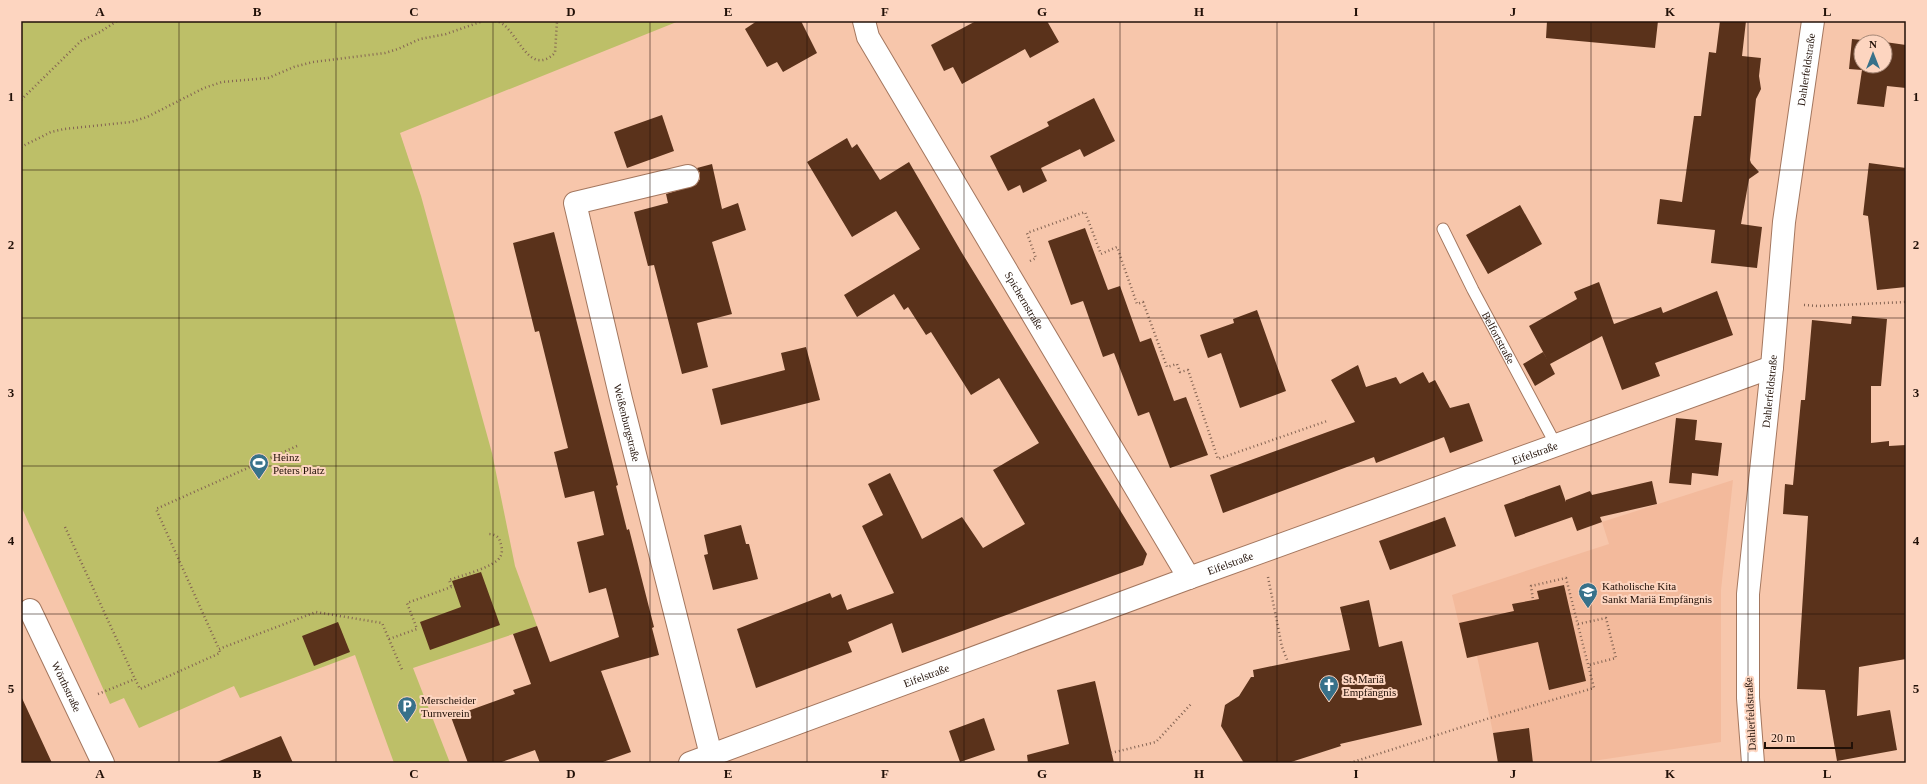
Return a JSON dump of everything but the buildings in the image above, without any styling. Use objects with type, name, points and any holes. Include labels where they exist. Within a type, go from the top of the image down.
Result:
[{"type":"street","name":"Spichernstraße","points":[[864,21],[868,37],[1189,578]]},
{"type":"street","name":"Dahlerfeldstraße","points":[[1754,763],[1748,698],[1748,594],[1772,367],[1784,222],[1813,21]]},
{"type":"street","name":"Weißenburgstraße","points":[[688,176],[575,203],[621,399],[711,755]]},
{"type":"street","name":"Eifelstraße","points":[[690,763],[711,755],[744,754],[1189,578],[1772,367]]},
{"type":"street","name":"Wörthstraße","points":[[30,610],[103,763]]},
{"type":"lane","name":"Belfortstraße","points":[[1443,229],[1473,290],[1556,445]]},
{"type":"path","points":[[21,100],[81,40],[100,32],[117,21]]},
{"type":"path","points":[[21,147],[51,132],[64,129],[116,125],[147,117],[204,88],[222,82],[268,78],[294,67],[313,62],[385,53],[420,39],[446,34],[483,21]]},
{"type":"path","points":[[495,21],[498,21],[509,29],[526,54],[534,58],[542,59],[550,57],[555,53],[557,21]]},
{"type":"path","points":[[1006,271],[1036,258],[1028,233],[1085,212],[1101,254],[1116,247],[1137,304],[1143,302],[1167,367],[1176,364],[1180,372],[1188,370],[1218,459],[1327,421]]},
{"type":"path","points":[[1777,302],[1818,306],[1906,302]]},
{"type":"path","points":[[65,527],[140,689],[220,652],[156,509],[297,446]]},
{"type":"path","points":[[389,638],[417,629],[407,603],[452,586],[449,580],[494,564],[500,558],[502,550],[500,539],[496,536],[488,534]]},
{"type":"path","points":[[1262,551],[1282,647],[1288,662]]},
{"type":"path","points":[[1350,763],[1490,718],[1594,688],[1566,578],[1531,586],[1533,600]]},
{"type":"path","points":[[219,649],[316,612],[382,623],[402,672]]},
{"type":"path","points":[[1578,624],[1606,618],[1616,658],[1589,665]]},
{"type":"path","points":[[74,705],[135,678]]},
{"type":"path","points":[[1111,753],[1156,742],[1191,704]]},
{"type":"shaded area","name":"Heinz Peters Platz","points":[[21,21],[679,21],[400,133],[421,196],[492,453],[515,566],[537,626],[413,668],[450,763],[394,763],[355,655],[240,698],[234,686],[139,728],[124,698],[110,704],[21,506]]},
{"type":"shaded area","name":"Katholische Kita Sankt Mariä Empfängnis","points":[[1733,480],[1721,590],[1721,742],[1579,763],[1533,763],[1529,728],[1493,733],[1477,656],[1467,658],[1452,595],[1609,544],[1602,522]]},
{"type":"place","name":"Heinz Peters Platz","points":[[259,480]]},
{"type":"place","name":"Katholische Kita Sankt Mariä Empfängnis","points":[[1588,609]]},
{"type":"place","name":"St. Mariä Empfängnis","points":[[1329,702]]},
{"type":"place","name":"Merscheider Turnverein","points":[[407,723]]}]
